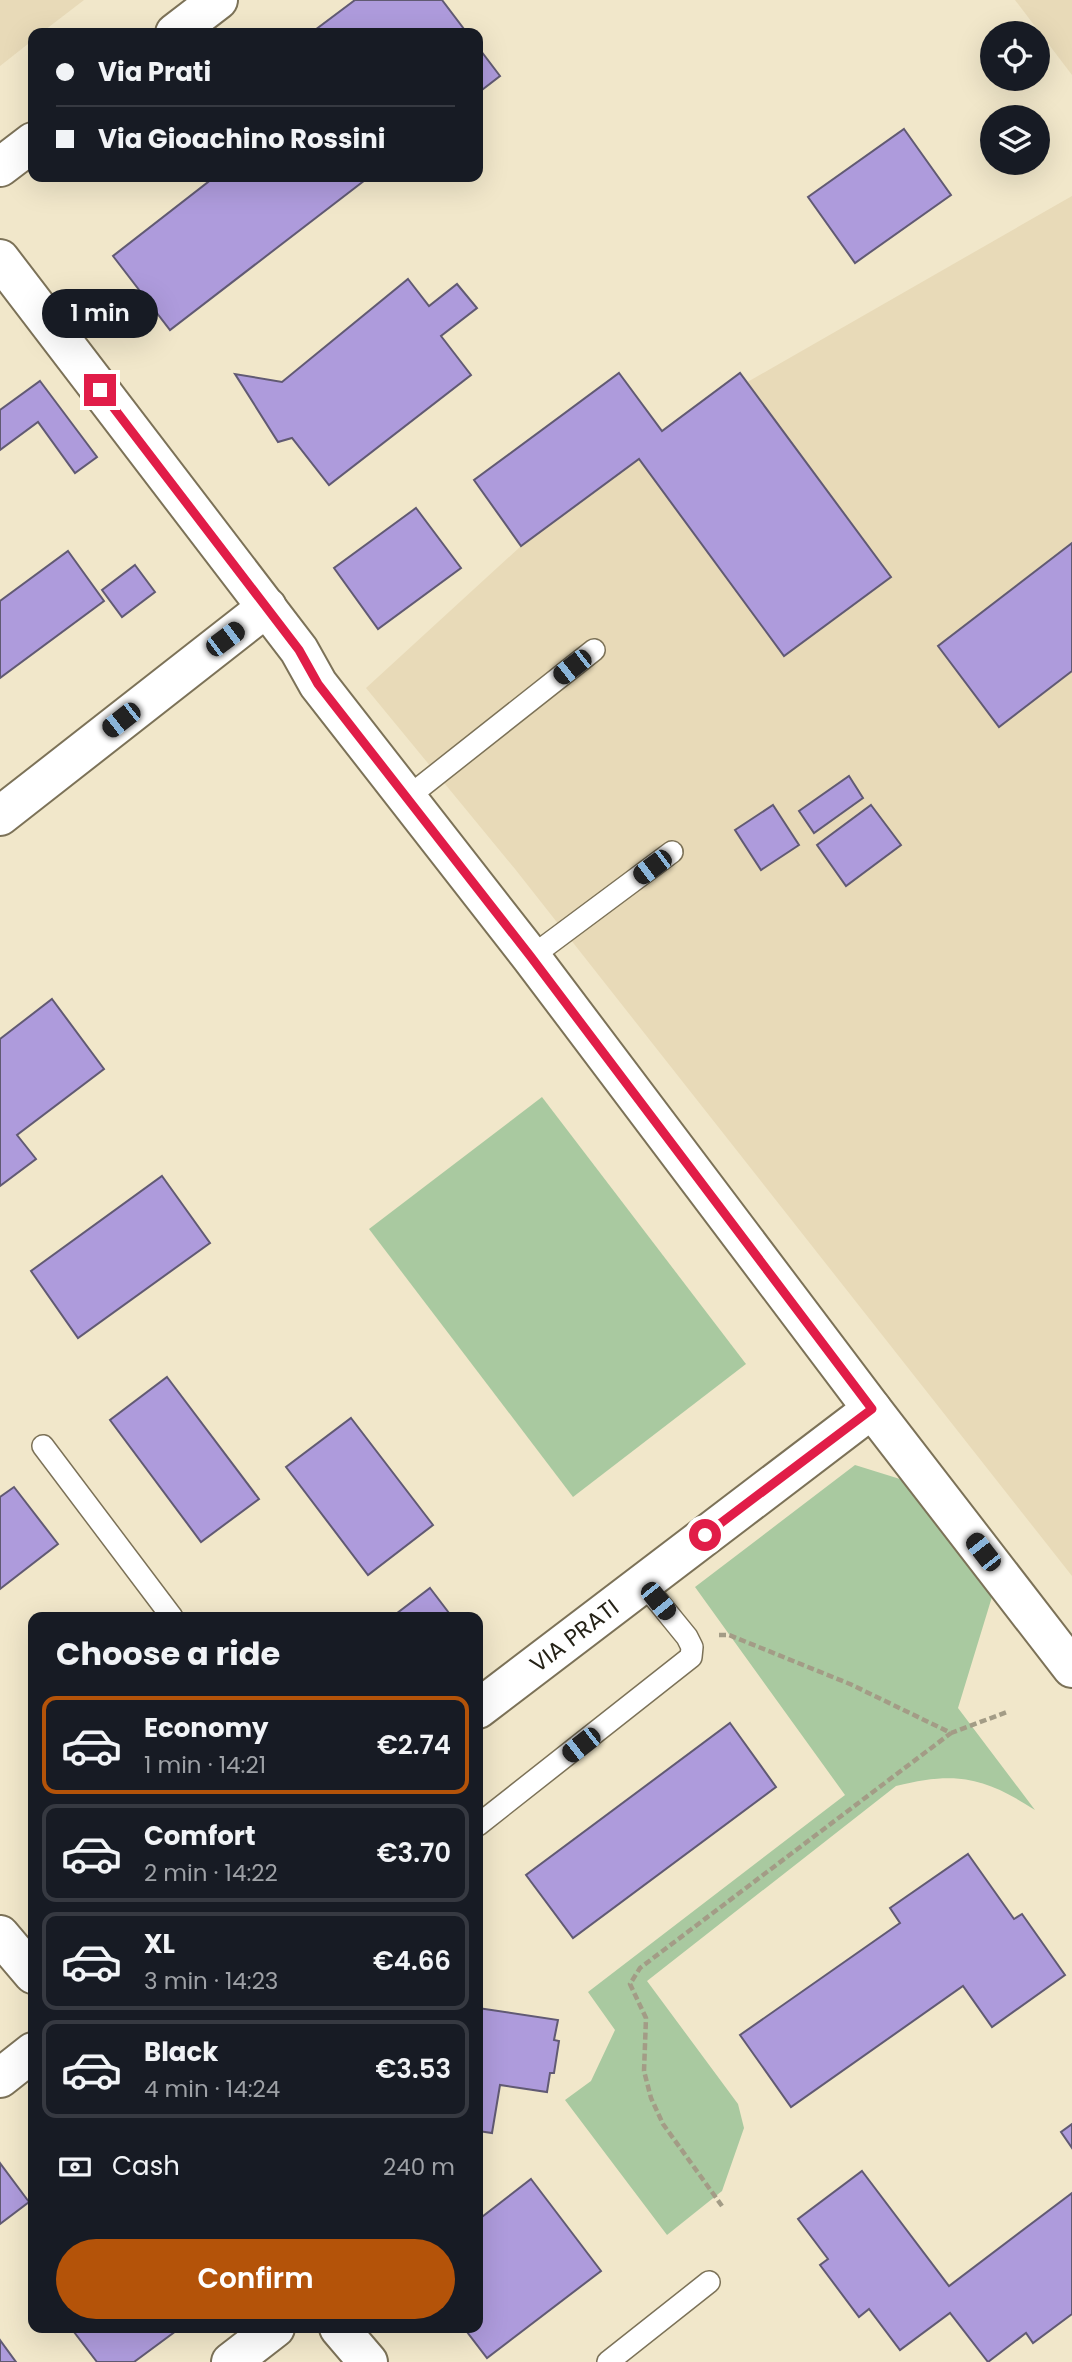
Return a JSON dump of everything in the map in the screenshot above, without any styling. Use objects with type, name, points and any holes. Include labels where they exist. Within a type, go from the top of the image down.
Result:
[{"type":"street","points":[[181,28],[218,0]]},
{"type":"street","points":[[0,167],[28,146]]},
{"type":"street","points":[[0,259],[267,607],[299,650],[318,684],[531,957],[872,1409],[1072,1668]]},
{"type":"street","points":[[0,816],[267,607]]},
{"type":"street","name":"VIA PRATI","points":[[483,1705],[872,1409]]},
{"type":"street","points":[[0,1935],[28,1968]]},
{"type":"street","points":[[0,2078],[28,2056]]},
{"type":"street","points":[[231,2362],[269,2333]]},
{"type":"street","points":[[343,2333],[368,2362]]},
{"type":"lane","points":[[408,797],[594,650]]},
{"type":"lane","points":[[531,957],[672,852]]},
{"type":"lane","points":[[43,1446],[168,1612]]},
{"type":"lane","points":[[483,1821],[691,1657],[692,1647],[687,1637],[643,1583]]},
{"type":"lane","points":[[608,2362],[709,2282]]},
{"type":"path","points":[[687,1637],[729,1635],[850,1684],[951,1733]]},
{"type":"path","points":[[722,2206],[663,2124],[651,2098],[644,2071],[646,2018],[630,1984],[640,1968],[951,1733],[1007,1712]]},
{"type":"shaded area","points":[[0,0],[84,0],[48,28],[28,28],[28,44],[0,66]]},
{"type":"shaded area","points":[[1015,0],[1072,0],[1072,75],[1050,46],[1050,21],[1031,21]]},
{"type":"shaded area","points":[[1072,196],[1072,1576],[515,869],[366,688],[521,546],[474,480],[619,373],[662,431]]},
{"type":"green space","points":[[542,1097],[746,1364],[573,1497],[369,1229]]},
{"type":"green space","points":[[855,1465],[916,1484],[995,1587],[958,1708],[1035,1810],[1000,1790],[969,1780],[936,1779],[896,1786],[647,1981],[738,2104],[744,2128],[722,2191],[667,2235],[565,2100],[591,2081],[615,2030],[588,1992],[845,1795],[695,1587]]},
{"type":"building","points":[[355,0],[442,0],[463,28],[318,28]]},
{"type":"building","points":[[483,54],[500,76],[483,89]]},
{"type":"building","points":[[904,129],[951,195],[855,263],[808,197]]},
{"type":"building","points":[[208,182],[362,182],[170,330],[113,256]]},
{"type":"building","points":[[408,279],[429,306],[457,284],[477,308],[441,336],[471,375],[329,485],[292,438],[278,442],[235,374],[282,382]]},
{"type":"building","points":[[619,373],[662,431],[740,373],[891,577],[784,656],[639,459],[521,546],[474,480]]},
{"type":"building","points":[[40,381],[97,457],[75,473],[38,422],[0,450],[0,410]]},
{"type":"building","points":[[416,508],[461,568],[378,629],[334,568]]},
{"type":"building","points":[[1072,543],[1072,671],[999,727],[938,646]]},
{"type":"building","points":[[68,551],[104,601],[0,678],[0,601]]},
{"type":"building","points":[[135,565],[155,592],[122,617],[102,590]]},
{"type":"building","points":[[849,776],[863,798],[814,833],[799,811]]},
{"type":"building","points":[[773,805],[799,845],[761,870],[735,830]]},
{"type":"building","points":[[871,805],[901,845],[846,886],[817,845]]},
{"type":"building","points":[[52,999],[104,1069],[17,1135],[36,1159],[0,1186],[0,1039]]},
{"type":"building","points":[[162,1176],[210,1243],[78,1338],[31,1271]]},
{"type":"building","points":[[167,1377],[259,1499],[201,1542],[110,1420]]},
{"type":"building","points":[[351,1418],[433,1525],[368,1575],[286,1467]]},
{"type":"building","points":[[14,1487],[58,1544],[0,1589],[0,1497]]},
{"type":"building","points":[[430,1588],[448,1612],[399,1612]]},
{"type":"building","points":[[730,1723],[776,1787],[573,1938],[526,1875]]},
{"type":"building","points":[[968,1854],[1014,1919],[1022,1914],[1065,1975],[992,2027],[963,1986],[791,2107],[740,2035],[900,1923],[890,1908]]},
{"type":"building","points":[[483,2009],[558,2020],[554,2040],[559,2041],[554,2073],[550,2073],[547,2092],[500,2085],[492,2133],[483,2132]]},
{"type":"building","points":[[1072,2124],[1072,2148],[1061,2132]]},
{"type":"building","points":[[0,2163],[28,2203],[0,2224]]},
{"type":"building","points":[[862,2171],[949,2286],[1072,2193],[1072,2314],[1033,2343],[1026,2333],[988,2362],[950,2313],[900,2350],[869,2309],[859,2317],[820,2265],[828,2259],[798,2219]]},
{"type":"building","points":[[531,2179],[601,2271],[487,2358],[468,2333],[483,2333],[483,2216]]},
{"type":"building","points":[[75,2333],[173,2333],[134,2362],[97,2362]]},
{"type":"building","points":[[0,2340],[16,2362],[0,2362]]},
{"type":"route","points":[[100,390],[299,650],[318,684],[531,957],[872,1409],[705,1535]]}]
